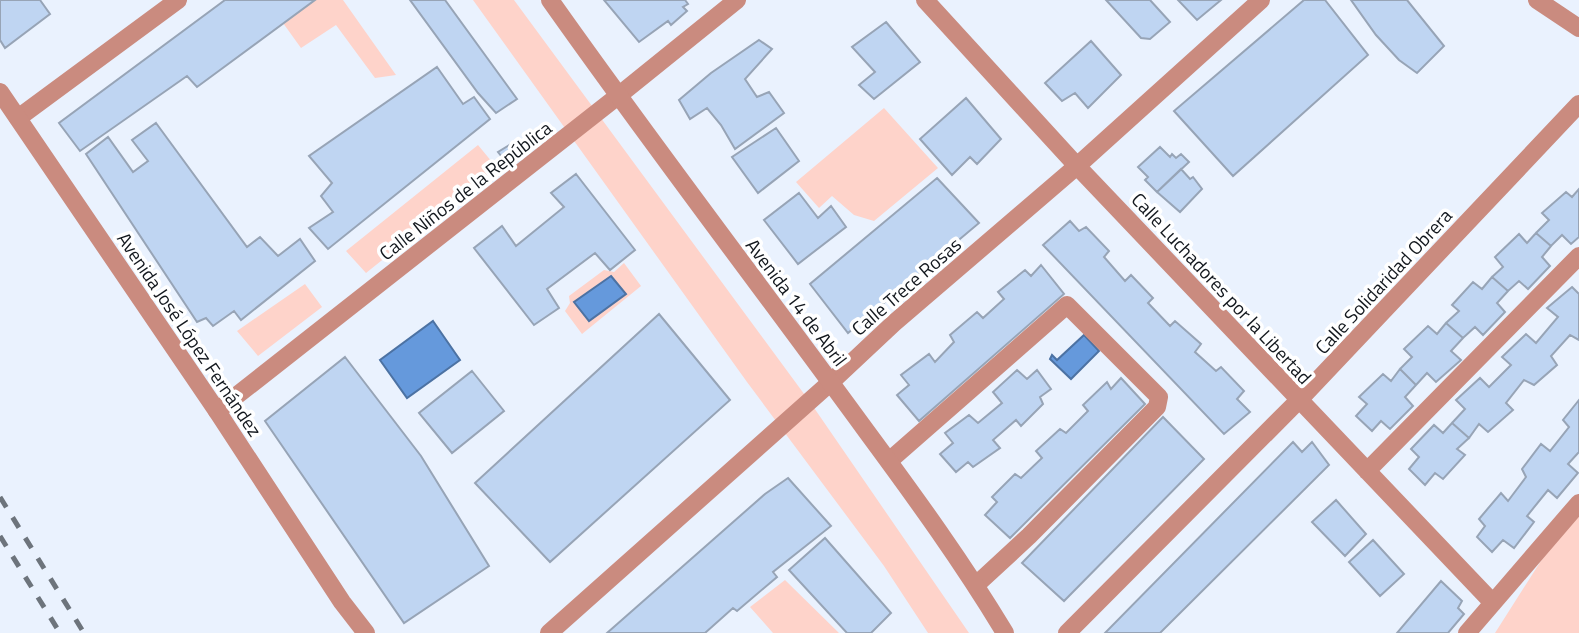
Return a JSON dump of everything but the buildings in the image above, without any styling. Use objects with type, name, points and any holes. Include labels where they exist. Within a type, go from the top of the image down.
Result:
[{"type":"street","points":[[18,118],[178,0]]},
{"type":"street","name":"Avenida 14 de Abril","points":[[550,0],[889,461],[976,585],[1005,633]]},
{"type":"street","name":"Calle Niños de la República","points":[[217,411],[737,0]]},
{"type":"street","name":"Calle Luchadores por la Libertad","points":[[925,0],[1077,166],[1493,603]]},
{"type":"street","name":"Calle Trece Rosas","points":[[549,633],[894,323],[1077,166],[1261,0]]},
{"type":"street","points":[[1537,0],[1579,27]]},
{"type":"street","name":"Avenida José López Fernández","points":[[0,92],[217,411],[342,602]]},
{"type":"street","name":"Calle Solidaridad Obrera","points":[[1067,633],[1299,400],[1579,104]]},
{"type":"street","points":[[1367,471],[1579,256]]},
{"type":"street","points":[[889,461],[1067,305],[1159,397],[1157,407],[1029,536],[976,585]]},
{"type":"street","points":[[1467,633],[1579,503]]},
{"type":"street","points":[[342,602],[357,633]]},
{"type":"street","points":[[342,602],[366,633]]},
{"type":"shaded area","points":[[315,0],[343,0],[396,75],[375,78],[336,25],[301,48],[283,23]]},
{"type":"shaded area","points":[[473,0],[514,0],[810,402],[969,633],[928,633],[884,566],[747,382]]},
{"type":"shaded area","points":[[884,108],[938,168],[874,221],[854,215],[832,196],[819,208],[796,182]]},
{"type":"shaded area","points":[[478,145],[497,168],[366,273],[346,251]]},
{"type":"shaded area","points":[[624,263],[641,286],[582,334],[565,311],[570,303],[569,296],[604,270],[614,272]]},
{"type":"shaded area","points":[[305,284],[322,307],[258,356],[237,331]]},
{"type":"shaded area","points":[[1579,505],[1579,633],[1495,633],[1572,512]]},
{"type":"shaded area","points":[[785,580],[839,633],[773,633],[750,607]]},
{"type":"water","points":[[611,276],[626,294],[589,321],[574,302]]},
{"type":"water","points":[[433,321],[460,360],[407,398],[380,360]]},
{"type":"water","points":[[1084,335],[1099,351],[1071,379],[1050,359],[1052,355],[1057,360]]},
{"type":"railway","points":[[0,497],[84,633]]},
{"type":"railway","points":[[0,536],[60,633]]}]
